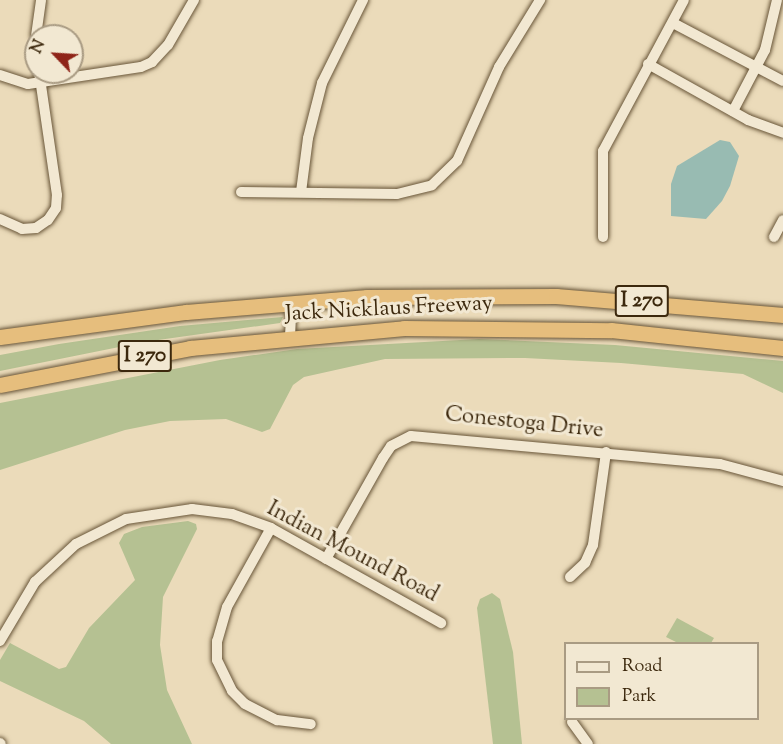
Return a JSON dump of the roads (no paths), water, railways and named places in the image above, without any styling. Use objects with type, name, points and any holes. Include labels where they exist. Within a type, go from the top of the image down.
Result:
[{"type":"highway","name":"Jack Nicklaus Freeway","points":[[0,337],[292,302],[445,295],[556,296],[783,315]]},
{"type":"highway","name":"Jack Nicklaus Freeway","points":[[0,385],[190,348],[290,336],[404,328],[542,327],[680,335],[783,348]]},
{"type":"street","points":[[38,24],[41,0]]},
{"type":"street","points":[[84,74],[130,70],[152,62],[168,45],[194,0]]},
{"type":"street","points":[[301,192],[308,138],[322,83],[363,0]]},
{"type":"street","points":[[241,192],[397,194],[414,192],[442,178],[457,161],[499,67],[540,0]]},
{"type":"street","points":[[603,237],[603,151],[684,0]]},
{"type":"street","points":[[733,111],[758,67],[777,0]]},
{"type":"street","points":[[673,22],[783,81]]},
{"type":"street","points":[[648,64],[733,111],[783,133]]},
{"type":"street","points":[[0,75],[20,84],[24,83]]},
{"type":"street","points":[[0,219],[13,226],[31,228],[52,215],[57,195],[41,84]]},
{"type":"street","points":[[774,237],[783,220]]},
{"type":"street","points":[[290,336],[292,302]]},
{"type":"street","name":"Conestoga Drive","points":[[326,559],[391,446],[411,435],[720,464],[783,481]]},
{"type":"street","points":[[570,577],[585,563],[593,545],[606,452]]},
{"type":"street","name":"Indian Mound Road","points":[[0,641],[24,597],[48,568],[76,544],[126,519],[192,509],[232,514],[271,528],[441,623]]},
{"type":"street","points":[[271,528],[227,607],[217,641],[218,660],[232,691],[245,705],[277,720],[311,724]]},
{"type":"street","points":[[572,722],[588,744]]},
{"type":"water","points":[[720,140],[730,142],[739,156],[730,186],[722,201],[706,219],[671,216],[671,184],[677,166]]}]
